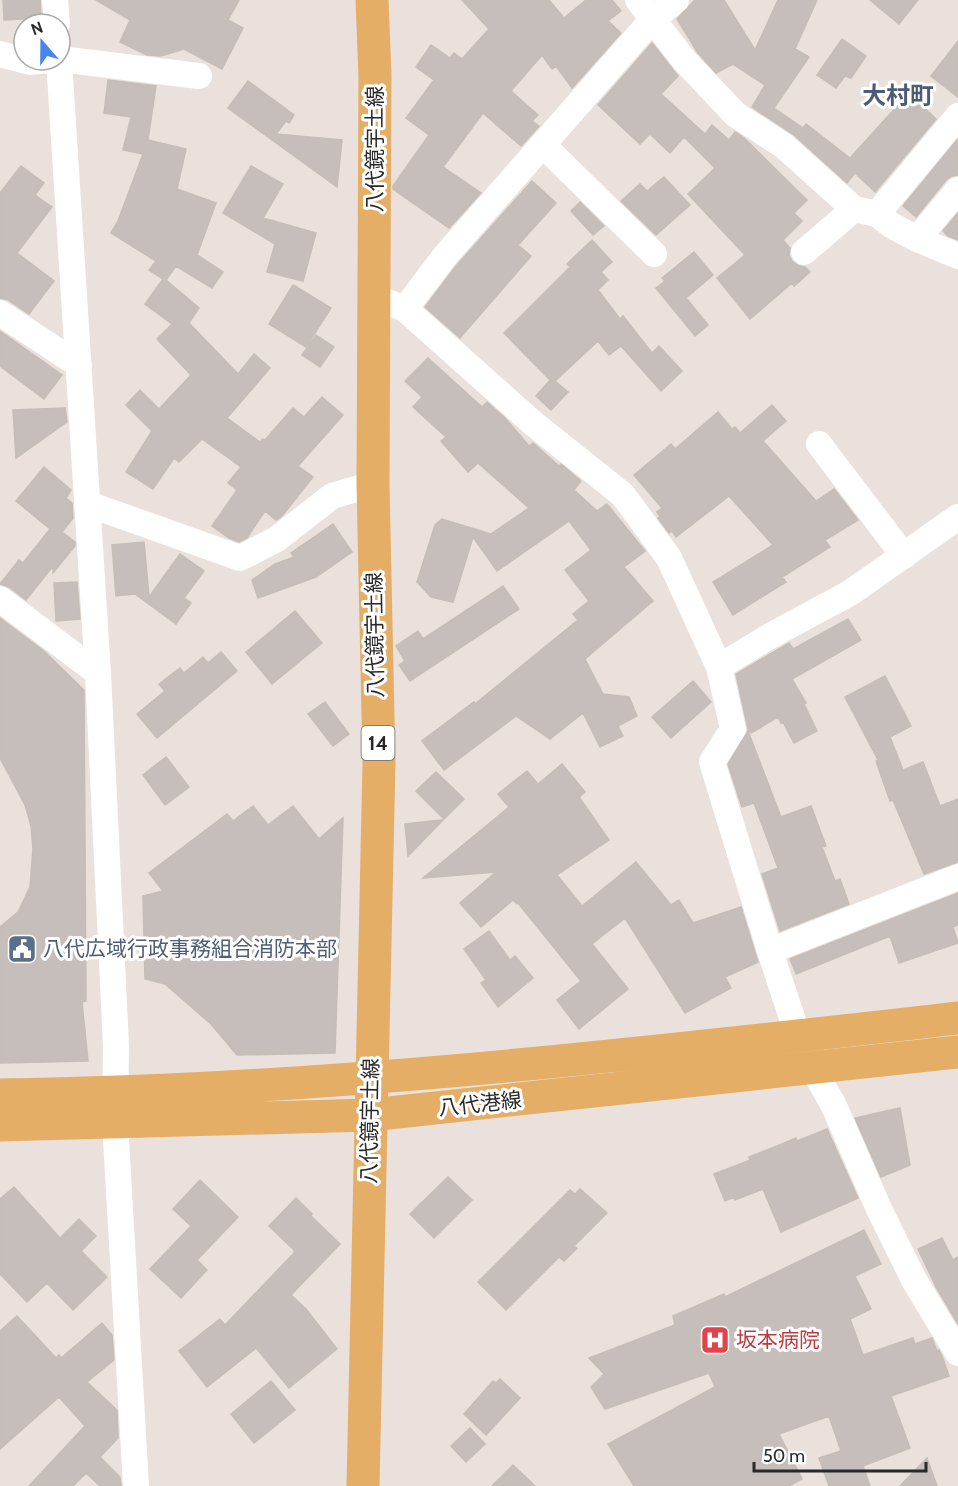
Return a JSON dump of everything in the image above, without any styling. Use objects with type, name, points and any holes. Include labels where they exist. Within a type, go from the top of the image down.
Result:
[{"type":"main road","name":"八代鏡宇土線","points":[[363,1486],[379,763],[373,484],[375,76],[372,0]]},
{"type":"main road","name":"八代港線","points":[[0,1125],[115,1108],[371,1078],[471,1070],[958,1018]]},
{"type":"main road","name":"八代港線","points":[[0,1095],[115,1108],[370,1115],[958,1052]]},
{"type":"street","points":[[405,309],[446,256],[544,146],[645,10],[676,0]]},
{"type":"street","points":[[645,10],[684,60],[735,114],[784,146],[865,211],[917,239],[958,256]]},
{"type":"street","points":[[72,61],[199,76]]},
{"type":"street","points":[[60,72],[98,673],[116,1046],[115,1108],[136,1486]]},
{"type":"street","points":[[804,252],[865,211],[958,116]]},
{"type":"street","points":[[544,146],[654,254]]},
{"type":"street","points":[[917,239],[958,190]]},
{"type":"street","points":[[375,297],[405,309],[534,424],[623,495],[669,558],[719,667],[733,729],[712,762],[798,1036]]},
{"type":"street","points":[[0,313],[79,365]]},
{"type":"street","points":[[819,444],[904,556]]},
{"type":"street","points":[[88,504],[240,558],[277,539],[332,496],[373,484]]},
{"type":"street","points":[[719,667],[770,636],[850,593],[958,517]]},
{"type":"street","points":[[0,599],[98,673]]},
{"type":"street","points":[[770,951],[958,877]]},
{"type":"street","points":[[812,1067],[834,1106],[879,1209],[914,1280],[958,1353]]},
{"type":"building","points":[[3,0],[40,0],[41,12],[12,12],[12,20],[4,20]]},
{"type":"building","points":[[96,0],[239,0],[228,20],[243,28],[222,69],[184,49],[161,56],[147,55],[120,42],[130,20]]},
{"type":"building","points":[[462,0],[549,0],[564,18],[586,0],[612,0],[621,11],[608,21],[621,33],[572,88],[556,66],[552,69],[542,55],[511,91],[538,115],[532,121],[539,126],[521,146],[483,113],[443,167],[481,193],[449,228],[393,189],[393,186],[429,135],[406,118],[434,80],[416,67],[431,45],[450,58],[454,53],[462,59],[489,29]]},
{"type":"building","points":[[695,0],[724,0],[755,50],[778,0],[817,0],[795,49],[809,57],[774,108],[803,128],[806,124],[850,158],[909,93],[936,119],[875,192],[855,173],[847,183],[794,135],[752,107],[765,85],[733,64],[716,73],[698,53],[677,19]]},
{"type":"building","points":[[870,0],[918,0],[899,24]]},
{"type":"building","points":[[842,39],[866,56],[851,78],[845,76],[836,88],[817,75]]},
{"type":"building","points":[[958,41],[958,97],[931,76]]},
{"type":"building","points":[[652,43],[678,76],[661,94],[705,134],[712,125],[729,140],[735,132],[743,137],[807,200],[794,213],[802,221],[783,240],[790,248],[789,255],[792,261],[810,272],[794,286],[792,283],[750,319],[717,278],[745,255],[688,194],[715,168],[684,137],[670,153],[650,134],[640,144],[598,105]]},
{"type":"building","points":[[108,80],[156,86],[148,140],[186,149],[177,189],[216,203],[197,255],[223,272],[212,288],[176,266],[166,280],[199,308],[189,323],[238,374],[254,354],[270,368],[227,418],[260,442],[265,440],[293,408],[304,417],[322,397],[343,415],[298,466],[313,477],[282,516],[276,520],[265,511],[247,538],[239,542],[212,526],[237,490],[228,483],[241,467],[202,439],[179,462],[174,458],[153,489],[126,472],[152,431],[126,405],[140,390],[159,409],[191,375],[157,339],[172,324],[145,304],[163,279],[149,270],[156,261],[111,233],[118,221],[143,154],[123,150],[131,117],[104,113]]},
{"type":"building","points":[[248,81],[294,115],[289,123],[286,121],[276,134],[342,140],[337,187],[228,108]]},
{"type":"building","points":[[957,140],[958,175],[946,180],[916,217],[903,206]]},
{"type":"building","points":[[21,166],[44,183],[35,195],[52,207],[17,253],[54,281],[29,314],[8,300],[0,298],[0,193]]},
{"type":"building","points":[[251,166],[283,184],[263,218],[316,233],[303,281],[267,272],[275,244],[223,213]]},
{"type":"building","points":[[664,177],[690,205],[656,235],[621,201],[640,184],[647,191]]},
{"type":"building","points":[[532,181],[556,203],[518,245],[531,256],[460,338],[425,307],[457,265]]},
{"type":"building","points":[[580,202],[604,226],[593,235],[571,211]]},
{"type":"building","points":[[958,213],[958,240],[943,231]]},
{"type":"building","points":[[592,240],[612,262],[601,272],[608,280],[598,290],[620,319],[623,316],[652,353],[659,346],[682,371],[661,391],[621,346],[609,355],[598,341],[555,381],[568,392],[551,410],[536,396],[550,380],[504,333],[570,267],[567,264]]},
{"type":"building","points":[[694,252],[713,275],[686,298],[708,325],[695,336],[656,288],[665,281],[662,278]]},
{"type":"building","points":[[293,285],[331,308],[306,347],[269,324]]},
{"type":"building","points":[[0,331],[62,375],[44,399],[0,366]]},
{"type":"building","points":[[316,335],[334,347],[320,367],[302,355]]},
{"type":"building","points":[[428,358],[482,407],[487,402],[505,418],[529,446],[533,443],[559,466],[561,464],[581,481],[574,490],[597,511],[607,504],[645,551],[624,567],[653,601],[585,659],[603,694],[629,697],[637,716],[618,726],[623,736],[600,747],[583,713],[550,739],[516,716],[444,770],[422,741],[474,702],[475,704],[578,620],[573,614],[589,601],[565,570],[591,550],[569,521],[497,571],[473,537],[453,602],[431,597],[417,582],[435,525],[442,519],[491,534],[529,508],[478,463],[468,472],[441,441],[446,437],[413,407],[422,397],[405,381]]},
{"type":"building","points":[[772,405],[786,421],[763,441],[816,501],[834,489],[858,520],[825,540],[830,547],[782,577],[786,582],[733,615],[713,582],[773,545],[729,496],[676,537],[672,531],[669,533],[658,518],[660,516],[657,512],[662,508],[634,475],[671,444],[675,449],[718,412],[732,429],[735,427],[740,433]]},
{"type":"building","points":[[65,408],[67,422],[16,458],[13,410]]},
{"type":"building","points":[[44,467],[71,490],[66,498],[72,503],[73,518],[62,532],[75,542],[75,546],[53,573],[53,566],[26,600],[9,587],[0,584],[19,560],[23,563],[50,529],[16,501]]},
{"type":"building","points":[[333,524],[352,552],[316,577],[258,598],[252,580],[275,564],[294,557],[291,553]]},
{"type":"building","points":[[144,542],[149,597],[180,554],[204,571],[184,598],[191,603],[176,624],[135,594],[116,596],[112,545]]},
{"type":"building","points":[[77,582],[80,619],[56,621],[54,583]]},
{"type":"building","points":[[503,586],[519,609],[410,681],[399,665],[405,661],[396,646],[418,631],[423,639]]},
{"type":"building","points":[[295,611],[322,643],[272,684],[246,652]]},
{"type":"building","points":[[0,618],[44,651],[84,690],[86,1001],[82,1002],[88,1061],[0,1063],[0,927],[18,912],[30,887],[33,849],[31,826],[25,805],[0,758]]},
{"type":"building","points":[[848,619],[861,640],[792,679],[806,703],[804,704],[817,731],[794,743],[778,717],[751,733],[748,729],[736,674],[789,643],[793,649]]},
{"type":"building","points":[[221,652],[237,671],[157,738],[137,714],[165,691],[159,684],[180,668],[184,673],[203,657],[208,663]]},
{"type":"building","points":[[885,676],[911,726],[890,737],[903,770],[923,762],[940,806],[958,799],[958,862],[924,874],[893,800],[890,801],[876,761],[878,760],[845,697]]},
{"type":"building","points":[[693,681],[711,702],[671,738],[652,717]]},
{"type":"building","points":[[325,702],[349,734],[333,746],[308,714]]},
{"type":"building","points":[[748,731],[781,817],[811,806],[826,846],[822,847],[835,881],[840,879],[849,904],[780,931],[762,874],[778,868],[754,803],[742,807],[728,764]]},
{"type":"building","points":[[166,757],[189,787],[165,805],[143,775]]},
{"type":"building","points":[[562,764],[585,792],[579,797],[609,840],[557,875],[582,906],[636,862],[671,905],[679,900],[693,923],[741,907],[758,962],[725,977],[731,988],[685,1013],[625,918],[592,944],[628,989],[579,1029],[557,1000],[581,981],[518,903],[513,900],[481,927],[460,903],[496,872],[423,878],[509,807],[498,794],[527,771],[538,784]]},
{"type":"building","points":[[436,772],[464,799],[444,819],[416,791]]},
{"type":"building","points":[[253,806],[268,825],[293,806],[319,839],[343,818],[335,1053],[237,1055],[211,1024],[165,984],[145,979],[143,896],[163,891],[149,873],[227,814],[233,821]]},
{"type":"building","points":[[443,820],[408,856],[405,824]]},
{"type":"building","points":[[958,893],[958,925],[953,927],[958,943],[899,963],[890,936],[796,974],[790,959]]},
{"type":"building","points":[[489,931],[510,960],[515,956],[533,978],[498,1007],[481,983],[486,980],[464,949]]},
{"type":"building","points":[[900,1108],[910,1165],[881,1177],[855,1118]]},
{"type":"building","points":[[827,1129],[858,1198],[781,1232],[763,1189],[735,1200],[734,1197],[725,1201],[714,1174],[796,1138],[797,1141]]},
{"type":"building","points":[[448,1177],[472,1200],[434,1238],[410,1214]]},
{"type":"building","points":[[200,1180],[238,1217],[197,1260],[207,1270],[181,1298],[150,1269],[191,1226],[173,1209]]},
{"type":"building","points":[[14,1187],[60,1238],[79,1219],[96,1236],[81,1251],[107,1277],[73,1310],[47,1283],[27,1302],[0,1274],[0,1199]]},
{"type":"building","points":[[580,1189],[607,1213],[574,1246],[577,1248],[564,1261],[559,1257],[506,1310],[478,1282],[570,1190],[575,1194]]},
{"type":"building","points":[[296,1198],[340,1244],[291,1295],[306,1309],[337,1349],[289,1388],[256,1348],[207,1387],[179,1351],[220,1319],[225,1325],[294,1253],[294,1250],[269,1226]]},
{"type":"building","points":[[864,1230],[881,1264],[855,1276],[871,1309],[850,1319],[863,1355],[913,1338],[915,1344],[932,1338],[949,1376],[891,1396],[910,1448],[863,1466],[870,1486],[829,1486],[819,1458],[841,1451],[829,1416],[779,1434],[802,1479],[789,1486],[634,1486],[608,1444],[715,1387],[709,1373],[605,1409],[591,1387],[604,1374],[589,1358],[675,1325],[673,1316],[724,1294],[725,1297]]},
{"type":"building","points":[[942,1238],[953,1260],[958,1257],[958,1324],[936,1287],[918,1249]]},
{"type":"building","points":[[17,1316],[56,1358],[59,1355],[61,1358],[102,1323],[112,1335],[114,1360],[87,1382],[117,1410],[118,1438],[100,1457],[120,1477],[121,1486],[100,1486],[86,1473],[73,1486],[29,1486],[85,1426],[59,1397],[0,1449],[0,1331]]},
{"type":"building","points":[[500,1379],[520,1398],[486,1435],[464,1414],[493,1381],[496,1383]]},
{"type":"building","points":[[271,1381],[295,1410],[254,1443],[231,1414]]},
{"type":"building","points":[[470,1428],[485,1444],[466,1462],[451,1446]]},
{"type":"building","points":[[927,1458],[937,1486],[900,1486]]},
{"type":"building","points":[[513,1465],[535,1486],[492,1486]]},
{"type":"place","name":"八代広域行政事務組合消防本部","points":[[22,949]]},
{"type":"place","name":"坂本病院","points":[[715,1340]]},
{"type":"district","name":"大村町","points":[[898,96]]}]
